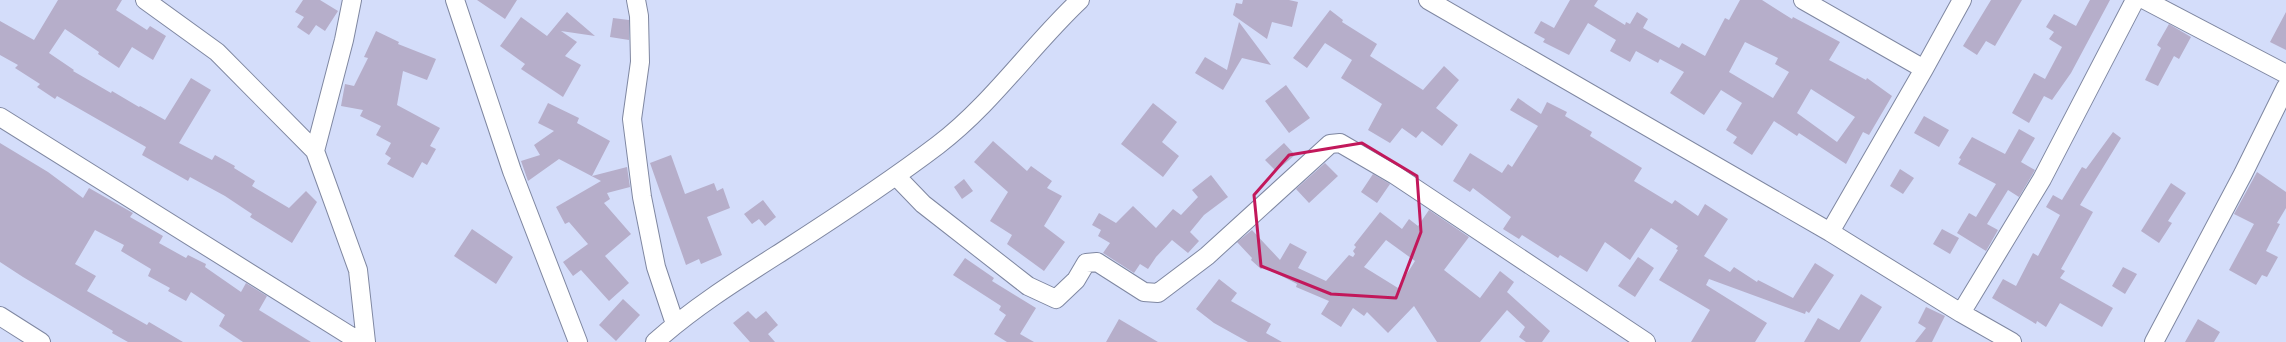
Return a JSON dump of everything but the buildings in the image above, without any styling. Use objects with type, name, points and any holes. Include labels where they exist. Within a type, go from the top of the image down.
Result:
[{"type":"street","points":[[145,0],[198,36],[217,52],[315,151],[358,270],[366,342]]},
{"type":"street","points":[[315,151],[344,40],[352,0]]},
{"type":"street","points":[[456,0],[512,171],[578,342]]},
{"type":"street","points":[[636,0],[639,16],[640,62],[632,118],[642,197],[656,266],[675,324]]},
{"type":"street","points":[[655,342],[675,324],[896,176],[940,144],[976,110],[1080,0]]},
{"type":"street","points":[[1428,0],[1830,232],[1961,314],[2012,342]]},
{"type":"street","points":[[1803,0],[1924,69]]},
{"type":"street","points":[[1830,232],[1962,0]]},
{"type":"street","points":[[1961,314],[2042,179],[2135,0]]},
{"type":"street","points":[[2145,0],[2286,74]]},
{"type":"street","points":[[2154,342],[2243,174],[2286,87]]},
{"type":"street","points":[[0,117],[360,342]]},
{"type":"street","points":[[896,176],[923,204],[1028,286],[1056,299],[1076,280],[1086,263],[1097,262],[1144,292],[1158,293],[1207,256],[1330,144],[1340,143],[1395,175],[1646,342]]},
{"type":"street","points":[[0,316],[41,342]]},
{"type":"highlighted area","points":[[1362,143],[1417,176],[1421,232],[1396,298],[1331,294],[1261,266],[1254,195],[1289,155]]}]
